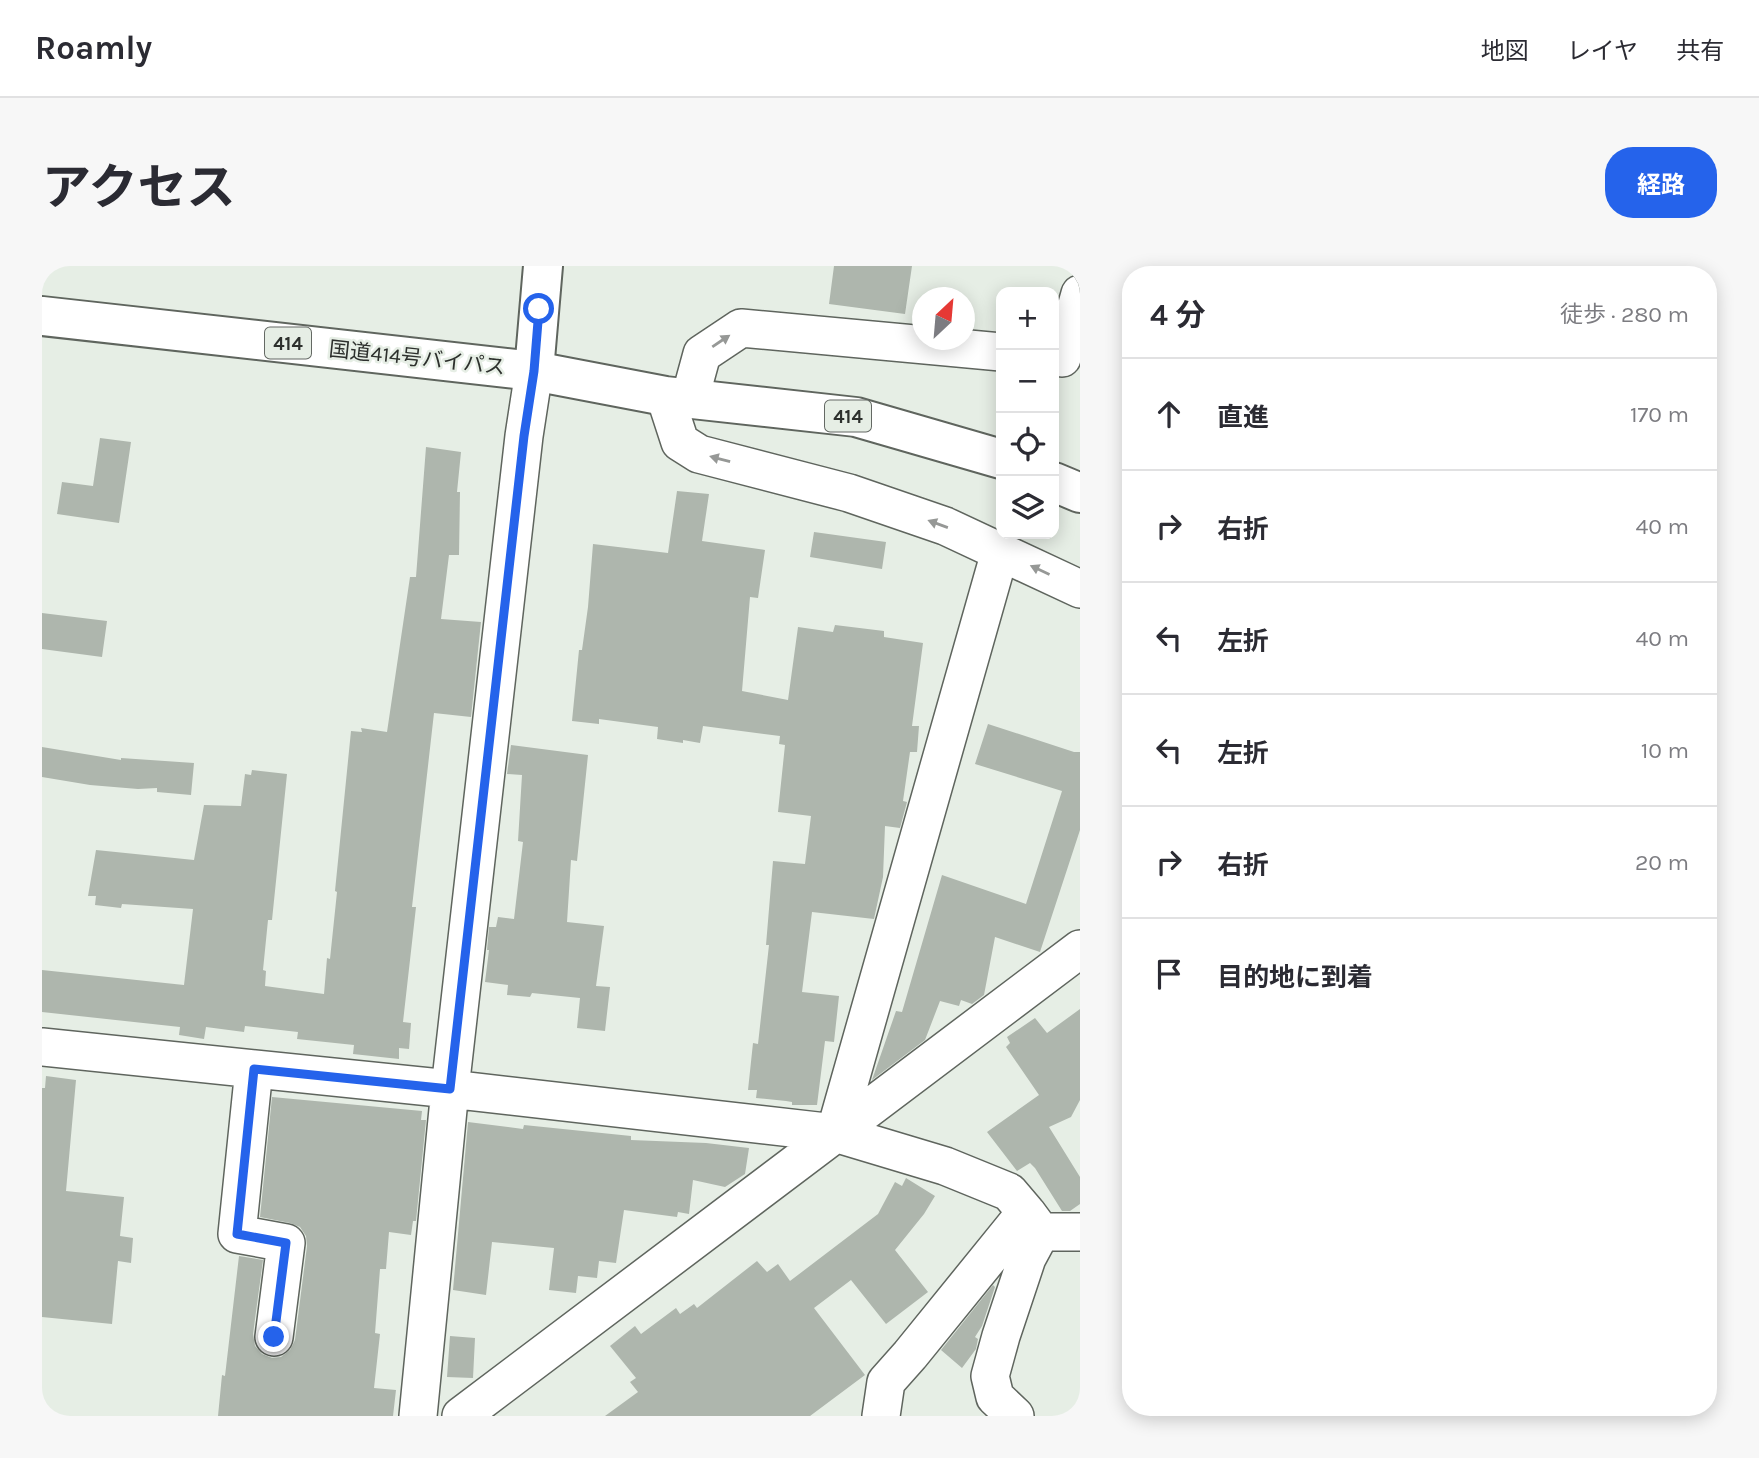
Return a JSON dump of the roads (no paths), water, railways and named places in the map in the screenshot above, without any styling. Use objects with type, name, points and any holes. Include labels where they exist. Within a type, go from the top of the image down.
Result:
[{"type":"main road","points":[[534,371],[543,266]]},
{"type":"main road","name":"国道414号バイパス","points":[[42,316],[534,371],[678,397],[856,417],[996,458]]},
{"type":"main road","points":[[1059,484],[1080,493]]},
{"type":"street","points":[[1065,358],[1080,294]]},
{"type":"street","points":[[996,352],[741,328],[702,354],[678,397],[680,442],[699,454],[849,494],[945,526],[1080,589]]},
{"type":"street","points":[[418,1416],[450,1089],[524,436],[534,371]]},
{"type":"street","points":[[835,1133],[1000,552]]},
{"type":"street","points":[[461,1416],[1080,949]]},
{"type":"street","points":[[42,1047],[450,1089],[835,1133],[945,1166],[1010,1192],[1033,1222],[1080,1232]]},
{"type":"street","points":[[254,1069],[237,1234],[286,1243],[274,1337]]},
{"type":"street","points":[[881,1416],[886,1382],[1033,1222]]},
{"type":"street","points":[[1015,1416],[995,1397],[990,1376],[1027,1258],[1033,1222]]}]
